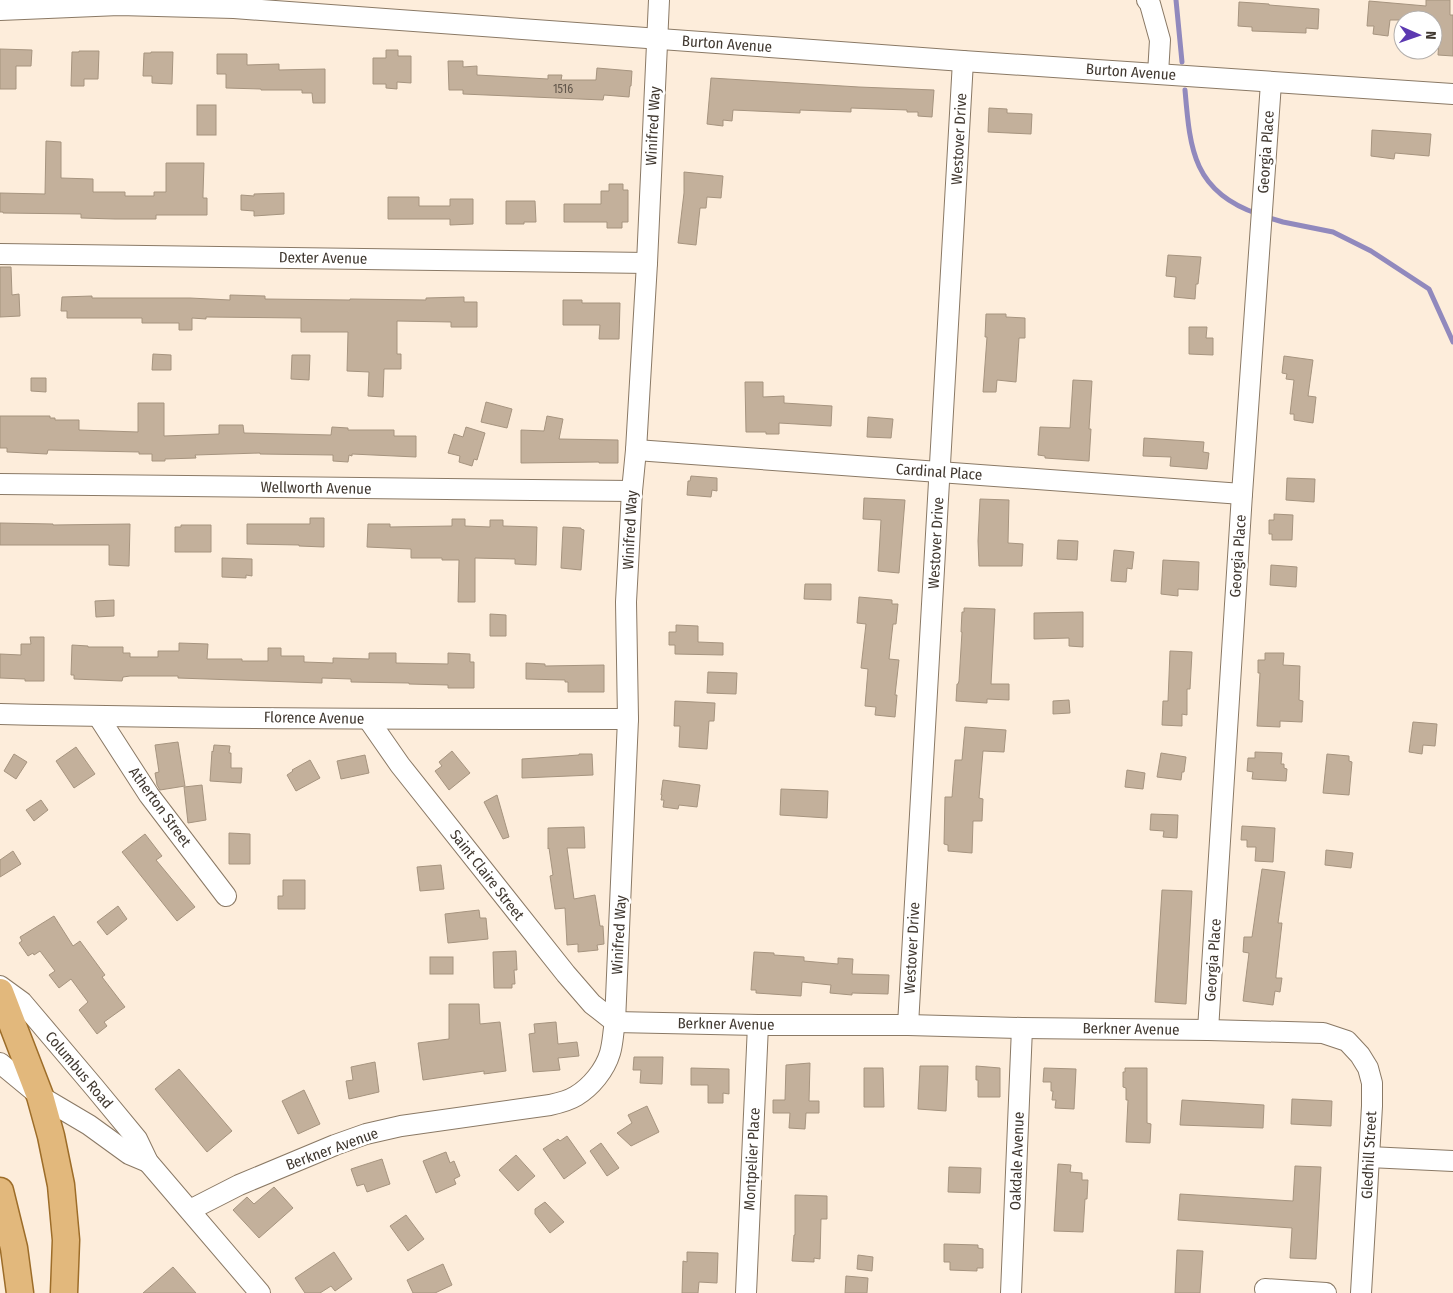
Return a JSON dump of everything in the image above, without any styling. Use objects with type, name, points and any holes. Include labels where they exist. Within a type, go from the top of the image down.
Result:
[{"type":"main road","points":[[0,992],[40,1096],[50,1131],[61,1185],[66,1240],[64,1293]]},
{"type":"main road","points":[[0,1191],[14,1248],[20,1293]]},
{"type":"street","name":"Winifred Way","points":[[615,1022],[628,719],[626,602],[647,263],[660,0]]},
{"type":"street","points":[[1147,0],[1150,4],[1160,40],[1158,74]]},
{"type":"street","name":"Burton Avenue","points":[[0,10],[119,5],[234,8],[330,7],[657,39],[1453,94]]},
{"type":"street","name":"Westover Drive","points":[[908,1025],[963,61]]},
{"type":"street","name":"Georgia Place","points":[[1208,1030],[1242,494],[1271,82]]},
{"type":"street","name":"Dexter Avenue","points":[[0,254],[647,263]]},
{"type":"street","name":"Cardinal Place","points":[[636,450],[1242,494]]},
{"type":"street","name":"Wellworth Avenue","points":[[0,484],[632,491]]},
{"type":"street","name":"Florence Avenue","points":[[0,714],[368,719],[628,719]]},
{"type":"street","name":"Atherton Street","points":[[98,716],[149,795],[226,896]]},
{"type":"street","name":"Saint Claire Street","points":[[368,719],[400,765],[566,974],[592,1004],[615,1022]]},
{"type":"street","name":"Columbus Road","points":[[0,986],[22,1002],[137,1139],[148,1162],[260,1293]]},
{"type":"street","name":"Berkner Avenue","points":[[190,1210],[239,1185],[335,1144],[366,1134],[401,1126],[467,1118],[566,1101],[577,1096],[594,1080],[606,1063],[611,1051],[615,1022],[1208,1030],[1324,1033],[1331,1036]]},
{"type":"street","name":"Montpelier Place","points":[[746,1293],[758,1025]]},
{"type":"street","name":"Oakdale Avenue","points":[[1011,1293],[1022,1028]]},
{"type":"street","name":"Gledhill Street","points":[[1331,1036],[1347,1041],[1360,1055],[1368,1068],[1372,1082],[1370,1157],[1361,1293]]},
{"type":"street","name":"Columbus Road","points":[[0,1064],[40,1096],[89,1125],[129,1154],[148,1162]]},
{"type":"street","points":[[1370,1157],[1453,1160]]},
{"type":"street","points":[[1265,1289],[1326,1293]]},
{"type":"building","points":[[1426,0],[1450,0],[1450,15],[1453,15],[1453,56],[1443,55],[1443,10],[1393,10],[1393,20],[1390,20],[1388,36],[1373,34],[1374,26],[1367,26],[1369,1],[1426,6]]},
{"type":"building","points":[[1239,2],[1319,9],[1318,29],[1306,28],[1306,33],[1252,31],[1252,27],[1238,26]]},
{"type":"building","points":[[0,49],[32,50],[31,66],[16,66],[16,89],[0,89]]},
{"type":"building","points":[[386,50],[398,50],[398,56],[411,56],[411,83],[397,82],[397,89],[386,88],[386,84],[373,84],[373,58],[386,58]]},
{"type":"building","points":[[99,51],[98,79],[84,79],[84,86],[71,86],[72,52]]},
{"type":"building","points":[[173,52],[172,84],[152,83],[152,76],[143,76],[144,53]]},
{"type":"building","points":[[217,54],[247,54],[247,65],[279,64],[279,70],[325,69],[325,103],[313,103],[312,93],[302,93],[302,90],[226,88],[226,74],[217,74]]},
{"type":"building","points":[[448,61],[463,61],[463,67],[477,66],[477,75],[548,79],[548,75],[562,75],[561,80],[596,80],[597,68],[632,71],[631,86],[629,97],[604,95],[603,100],[463,94],[463,90],[449,90]]},
{"type":"building","points":[[711,78],[934,90],[932,117],[918,116],[918,112],[907,112],[907,110],[851,108],[851,112],[800,110],[800,113],[733,110],[732,121],[723,120],[723,126],[707,124]]},
{"type":"building","points":[[197,105],[216,105],[216,135],[197,135]]},
{"type":"building","points":[[989,108],[1007,109],[1007,113],[1032,114],[1031,134],[988,132]]},
{"type":"building","points":[[1372,130],[1431,134],[1429,156],[1395,153],[1394,159],[1371,156]]},
{"type":"building","points":[[46,141],[61,142],[61,178],[93,179],[93,192],[125,192],[125,196],[154,196],[154,192],[166,192],[166,163],[204,163],[203,198],[207,198],[207,215],[156,215],[156,219],[115,219],[81,218],[81,214],[0,212],[0,193],[45,194]]},
{"type":"building","points":[[684,172],[723,176],[721,198],[707,197],[706,208],[700,208],[696,245],[678,243],[684,193]]},
{"type":"building","points":[[609,184],[623,184],[623,190],[628,190],[628,222],[622,222],[622,228],[607,228],[607,222],[564,222],[564,204],[601,204],[601,191],[609,191]]},
{"type":"building","points":[[284,193],[284,214],[254,216],[254,211],[241,210],[241,195],[254,196],[254,194]]},
{"type":"building","points":[[388,197],[419,197],[419,206],[450,206],[450,199],[473,199],[473,224],[450,225],[450,219],[388,219]]},
{"type":"building","points":[[506,201],[535,201],[536,222],[506,224]]},
{"type":"building","points":[[1168,255],[1201,257],[1195,299],[1174,297],[1176,277],[1166,276]]},
{"type":"building","points":[[0,267],[11,267],[12,295],[19,294],[20,316],[0,317]]},
{"type":"building","points":[[230,295],[265,296],[265,299],[350,300],[426,300],[426,298],[464,297],[464,302],[477,302],[477,327],[451,327],[451,322],[397,321],[397,354],[401,354],[401,369],[384,369],[383,397],[368,396],[369,372],[347,371],[348,332],[301,332],[301,318],[192,318],[192,330],[179,330],[179,323],[142,323],[142,318],[67,318],[67,311],[61,311],[62,297],[92,296],[92,298],[230,300]]},
{"type":"building","points":[[563,300],[582,300],[582,303],[620,303],[619,339],[599,339],[600,325],[563,325]]},
{"type":"building","points":[[986,314],[1006,314],[1006,317],[1025,318],[1025,338],[1019,338],[1016,382],[997,380],[996,392],[983,392],[987,337],[985,337]]},
{"type":"building","points":[[1189,327],[1207,327],[1206,338],[1213,338],[1213,355],[1189,354]]},
{"type":"building","points":[[153,354],[171,355],[171,370],[152,370]]},
{"type":"building","points":[[292,355],[310,355],[309,380],[291,379]]},
{"type":"building","points":[[1284,356],[1313,360],[1308,396],[1316,397],[1313,423],[1294,420],[1294,414],[1290,414],[1294,380],[1286,379],[1287,374],[1282,373]]},
{"type":"building","points":[[31,378],[46,378],[46,392],[31,391]]},
{"type":"building","points":[[1073,380],[1092,381],[1089,461],[1045,458],[1045,456],[1038,455],[1040,427],[1070,428]]},
{"type":"building","points":[[745,382],[763,382],[763,397],[784,396],[784,403],[832,406],[831,426],[779,423],[779,434],[746,432]]},
{"type":"building","points":[[486,402],[512,409],[507,428],[481,422]]},
{"type":"building","points":[[138,403],[164,403],[164,436],[219,434],[219,425],[243,425],[244,433],[331,435],[332,427],[348,428],[348,430],[394,430],[394,436],[416,436],[416,457],[352,454],[352,456],[349,455],[348,462],[333,461],[333,455],[260,453],[195,455],[196,458],[152,461],[152,454],[139,454],[139,452],[48,450],[47,454],[7,452],[7,448],[0,448],[0,416],[50,416],[50,418],[55,418],[55,420],[79,420],[79,430],[138,432]]},
{"type":"building","points":[[547,416],[563,419],[559,439],[618,440],[618,463],[521,463],[521,430],[544,431]]},
{"type":"building","points":[[868,417],[893,419],[891,438],[867,437]]},
{"type":"building","points":[[466,427],[485,433],[477,460],[474,459],[472,466],[459,462],[460,456],[448,453],[454,434],[463,437]]},
{"type":"building","points":[[1144,438],[1204,442],[1203,452],[1209,453],[1207,469],[1170,466],[1171,457],[1143,456]]},
{"type":"building","points":[[691,476],[717,478],[717,491],[712,490],[711,497],[687,495],[688,481],[690,481]]},
{"type":"building","points":[[1287,478],[1315,479],[1314,502],[1286,500]]},
{"type":"building","points":[[864,498],[905,500],[899,573],[878,571],[881,520],[863,519]]},
{"type":"building","points":[[980,499],[1009,500],[1008,543],[1023,544],[1022,566],[979,566]]},
{"type":"building","points":[[1274,514],[1293,515],[1292,540],[1272,540],[1272,534],[1269,534],[1269,520],[1274,520]]},
{"type":"building","points":[[310,518],[324,518],[324,547],[247,544],[247,524],[310,524]]},
{"type":"building","points":[[452,519],[465,519],[465,526],[490,527],[490,520],[503,520],[503,526],[537,527],[536,565],[515,564],[515,559],[475,558],[475,602],[458,602],[459,560],[411,558],[411,549],[367,547],[368,524],[390,524],[390,527],[452,526]]},
{"type":"building","points":[[0,523],[53,525],[130,524],[129,566],[109,565],[109,545],[0,545]]},
{"type":"building","points":[[181,525],[211,525],[211,552],[175,552],[175,527],[181,527]]},
{"type":"building","points":[[563,527],[581,528],[584,530],[581,570],[561,568]]},
{"type":"building","points":[[1058,540],[1078,541],[1077,560],[1057,559]]},
{"type":"building","points":[[1114,550],[1134,552],[1132,569],[1127,568],[1126,582],[1111,581]]},
{"type":"building","points":[[222,558],[252,559],[252,576],[246,575],[246,578],[222,577]]},
{"type":"building","points":[[1163,560],[1199,562],[1198,590],[1178,589],[1178,596],[1161,594]]},
{"type":"building","points":[[1271,565],[1297,567],[1296,587],[1270,585]]},
{"type":"building","points":[[805,584],[831,584],[831,600],[804,599]]},
{"type":"building","points":[[859,597],[892,600],[892,604],[898,604],[896,624],[893,624],[889,659],[899,660],[895,695],[897,695],[895,717],[875,715],[876,707],[865,706],[868,669],[861,668],[866,624],[857,623]]},
{"type":"building","points":[[114,600],[114,616],[96,617],[95,601]]},
{"type":"building","points":[[964,608],[995,609],[991,684],[1009,684],[1009,700],[987,699],[987,703],[956,701],[957,684],[959,681],[962,612],[964,612]]},
{"type":"building","points":[[1083,612],[1083,647],[1069,646],[1069,638],[1034,639],[1034,613]]},
{"type":"building","points":[[490,614],[506,615],[506,636],[490,636]]},
{"type":"building","points":[[676,625],[698,626],[698,642],[723,643],[723,655],[675,654],[675,645],[669,645],[669,632],[676,632]]},
{"type":"building","points":[[30,637],[44,637],[44,681],[0,678],[0,654],[21,655],[21,644],[31,644]]},
{"type":"building","points":[[179,643],[208,644],[207,659],[242,659],[242,661],[268,661],[268,648],[281,648],[281,656],[304,656],[304,662],[333,663],[333,658],[369,659],[369,653],[396,653],[396,663],[448,664],[448,653],[470,654],[470,662],[474,662],[474,688],[448,688],[448,685],[409,683],[351,682],[351,679],[322,678],[322,683],[178,678],[178,676],[130,676],[123,677],[122,681],[74,679],[74,675],[71,675],[72,645],[123,647],[123,653],[130,653],[130,657],[158,657],[158,651],[179,651]]},
{"type":"building","points":[[1170,651],[1192,652],[1190,689],[1187,689],[1187,715],[1182,714],[1182,726],[1162,725],[1163,701],[1168,701]]},
{"type":"building","points":[[1265,653],[1284,653],[1283,665],[1300,666],[1299,700],[1303,701],[1302,722],[1280,721],[1280,727],[1257,726],[1260,673],[1258,673],[1258,660],[1265,660]]},
{"type":"building","points":[[526,663],[545,664],[545,666],[604,665],[604,692],[568,692],[568,682],[565,682],[565,680],[526,679]]},
{"type":"building","points":[[708,672],[737,673],[736,694],[707,693]]},
{"type":"building","points":[[1069,700],[1070,713],[1053,714],[1053,701]]},
{"type":"building","points":[[675,701],[715,703],[714,721],[709,721],[707,749],[679,747],[680,726],[674,726]]},
{"type":"building","points":[[1413,722],[1437,724],[1435,746],[1423,745],[1422,754],[1409,752]]},
{"type":"building","points":[[965,727],[1006,730],[1004,752],[983,751],[979,798],[983,799],[982,821],[973,821],[972,853],[948,851],[948,845],[944,844],[945,797],[952,797],[955,760],[962,760]]},
{"type":"building","points":[[178,742],[185,786],[160,790],[155,773],[159,772],[155,745]]},
{"type":"building","points":[[214,745],[230,746],[231,768],[242,768],[241,783],[210,781]]},
{"type":"building","points":[[76,747],[95,774],[74,788],[56,761]]},
{"type":"building","points":[[452,751],[470,773],[449,790],[435,771],[442,766],[439,762]]},
{"type":"building","points":[[1255,752],[1282,753],[1281,764],[1284,764],[1284,768],[1287,769],[1286,781],[1252,779],[1253,772],[1247,771],[1248,758],[1255,758]]},
{"type":"building","points":[[1161,753],[1186,757],[1181,780],[1157,777]]},
{"type":"building","points":[[14,754],[27,762],[16,779],[4,771]]},
{"type":"building","points":[[592,754],[593,775],[522,778],[522,759]]},
{"type":"building","points":[[1327,754],[1349,756],[1349,761],[1352,762],[1349,795],[1323,793]]},
{"type":"building","points":[[365,755],[369,773],[341,779],[337,761]]},
{"type":"building","points":[[310,760],[320,778],[296,791],[287,775]]},
{"type":"building","points":[[1127,770],[1145,773],[1143,789],[1125,787]]},
{"type":"building","points":[[663,780],[700,785],[697,807],[679,805],[678,809],[663,807],[664,800],[661,800],[661,795]]},
{"type":"building","points":[[202,785],[206,820],[188,823],[184,787]]},
{"type":"building","points":[[781,789],[828,791],[827,818],[780,815]]},
{"type":"building","points":[[497,795],[509,837],[503,839],[484,802]]},
{"type":"building","points":[[41,800],[48,810],[34,821],[26,810]]},
{"type":"building","points":[[1151,814],[1178,815],[1177,838],[1163,837],[1164,831],[1150,830]]},
{"type":"building","points":[[1242,826],[1275,828],[1273,862],[1255,861],[1256,847],[1247,847],[1247,840],[1241,840]]},
{"type":"building","points":[[584,827],[585,848],[567,848],[574,899],[595,895],[600,926],[603,926],[604,944],[597,945],[598,950],[578,952],[578,944],[567,945],[565,908],[555,909],[550,876],[553,875],[548,849],[548,828]]},
{"type":"building","points":[[229,833],[250,834],[250,864],[229,864]]},
{"type":"building","points":[[145,834],[162,856],[156,860],[195,907],[177,921],[122,852]]},
{"type":"building","points":[[1326,850],[1353,853],[1351,868],[1325,865]]},
{"type":"building","points":[[13,851],[21,864],[0,877],[0,860]]},
{"type":"building","points":[[441,865],[444,889],[420,891],[417,867]]},
{"type":"building","points":[[1262,869],[1285,872],[1278,923],[1282,923],[1276,976],[1276,978],[1282,978],[1280,992],[1275,991],[1273,1005],[1243,1001],[1249,953],[1243,952],[1244,937],[1252,937]]},
{"type":"building","points":[[283,880],[305,880],[305,909],[278,909],[278,896],[283,896]]},
{"type":"building","points":[[1162,890],[1192,891],[1186,1004],[1155,1002]]},
{"type":"building","points":[[118,906],[127,919],[107,935],[97,922]]},
{"type":"building","points":[[479,910],[480,918],[486,918],[488,939],[448,943],[445,914]]},
{"type":"building","points":[[54,916],[73,946],[80,941],[105,975],[102,977],[125,1007],[104,1022],[107,1026],[97,1034],[79,1010],[88,1002],[71,979],[59,988],[49,975],[55,971],[40,951],[28,956],[19,943],[22,941],[20,937]]},
{"type":"building","points":[[516,951],[517,970],[514,970],[515,984],[512,984],[512,988],[494,988],[493,952]]},
{"type":"building","points":[[754,952],[804,957],[804,961],[838,964],[838,958],[853,959],[852,974],[889,975],[888,994],[852,993],[852,995],[830,993],[831,985],[802,982],[801,996],[756,993],[756,990],[751,990]]},
{"type":"building","points":[[430,957],[453,957],[453,974],[430,974]]},
{"type":"building","points":[[449,1004],[479,1004],[480,1024],[500,1022],[506,1071],[484,1074],[484,1071],[423,1080],[418,1043],[449,1039]]},
{"type":"building","points":[[556,1022],[558,1044],[577,1042],[579,1056],[558,1058],[560,1070],[533,1072],[529,1034],[535,1033],[534,1024]]},
{"type":"building","points":[[634,1057],[663,1057],[662,1084],[640,1083],[641,1070],[633,1070]]},
{"type":"building","points":[[375,1062],[379,1092],[349,1099],[346,1081],[353,1080],[351,1067]]},
{"type":"building","points":[[810,1063],[809,1101],[819,1101],[819,1113],[806,1113],[805,1129],[789,1128],[790,1113],[773,1113],[773,1100],[785,1100],[786,1065]]},
{"type":"building","points":[[920,1066],[948,1066],[946,1111],[918,1109]]},
{"type":"building","points":[[976,1066],[1000,1068],[1000,1097],[978,1097]]},
{"type":"building","points":[[691,1068],[729,1069],[729,1094],[723,1093],[723,1103],[708,1103],[708,1085],[691,1085]]},
{"type":"building","points":[[864,1068],[883,1068],[884,1107],[864,1107]]},
{"type":"building","points":[[1044,1068],[1076,1069],[1074,1109],[1055,1108],[1056,1100],[1052,1100],[1051,1082],[1043,1082]]},
{"type":"building","points":[[1125,1068],[1147,1068],[1147,1123],[1151,1124],[1150,1143],[1126,1142],[1128,1100],[1126,1100],[1126,1088],[1123,1087],[1123,1072],[1125,1072]]},
{"type":"building","points":[[179,1069],[232,1131],[207,1152],[155,1089]]},
{"type":"building","points":[[304,1090],[320,1124],[298,1134],[282,1101]]},
{"type":"building","points":[[1292,1099],[1332,1101],[1331,1126],[1291,1124]]},
{"type":"building","points":[[1182,1100],[1264,1105],[1263,1128],[1180,1125]]},
{"type":"building","points":[[647,1106],[659,1132],[631,1146],[617,1133],[632,1123],[628,1115]]},
{"type":"building","points":[[567,1136],[586,1163],[564,1179],[543,1149],[558,1139],[560,1141]]},
{"type":"building","points":[[601,1143],[619,1168],[607,1176],[590,1151]]},
{"type":"building","points":[[446,1152],[450,1163],[454,1161],[460,1176],[454,1179],[456,1184],[436,1193],[423,1161]]},
{"type":"building","points":[[516,1155],[535,1176],[518,1191],[499,1170]]},
{"type":"building","points":[[382,1159],[390,1184],[367,1192],[364,1184],[357,1186],[351,1169]]},
{"type":"building","points":[[1058,1164],[1071,1165],[1070,1172],[1082,1173],[1082,1180],[1088,1180],[1083,1232],[1054,1231]]},
{"type":"building","points":[[1295,1166],[1321,1167],[1316,1259],[1290,1258],[1292,1228],[1178,1220],[1180,1194],[1293,1201]]},
{"type":"building","points":[[949,1167],[981,1168],[980,1193],[948,1192]]},
{"type":"building","points":[[274,1187],[293,1208],[259,1238],[233,1210],[247,1197],[254,1204]]},
{"type":"building","points":[[795,1195],[827,1196],[827,1219],[821,1219],[820,1259],[814,1258],[814,1262],[792,1261],[795,1235]]},
{"type":"building","points":[[545,1202],[564,1222],[550,1233],[535,1214],[535,1209]]},
{"type":"building","points":[[406,1215],[424,1239],[408,1251],[390,1226]]},
{"type":"building","points":[[944,1244],[978,1245],[978,1248],[983,1249],[983,1268],[977,1268],[977,1271],[950,1270],[950,1262],[944,1262]]},
{"type":"building","points":[[1177,1250],[1203,1251],[1200,1293],[1175,1293]]},
{"type":"building","points":[[334,1252],[352,1279],[335,1291],[331,1286],[320,1293],[305,1293],[295,1278]]},
{"type":"building","points":[[687,1252],[718,1253],[717,1283],[699,1282],[698,1293],[682,1293],[683,1261],[687,1262]]},
{"type":"building","points":[[858,1255],[873,1257],[872,1271],[857,1269]]},
{"type":"building","points":[[443,1264],[452,1285],[435,1293],[413,1293],[407,1280]]},
{"type":"building","points":[[173,1267],[196,1293],[143,1293]]},
{"type":"building","points":[[846,1276],[868,1278],[867,1293],[845,1293]]},
{"type":"waterway","points":[[1176,0],[1182,62]]},
{"type":"waterway","points":[[1185,90],[1189,131],[1199,166],[1208,181],[1220,194],[1236,205],[1258,214]]},
{"type":"waterway","points":[[1266,217],[1333,232],[1371,251],[1429,289],[1453,342]]}]
